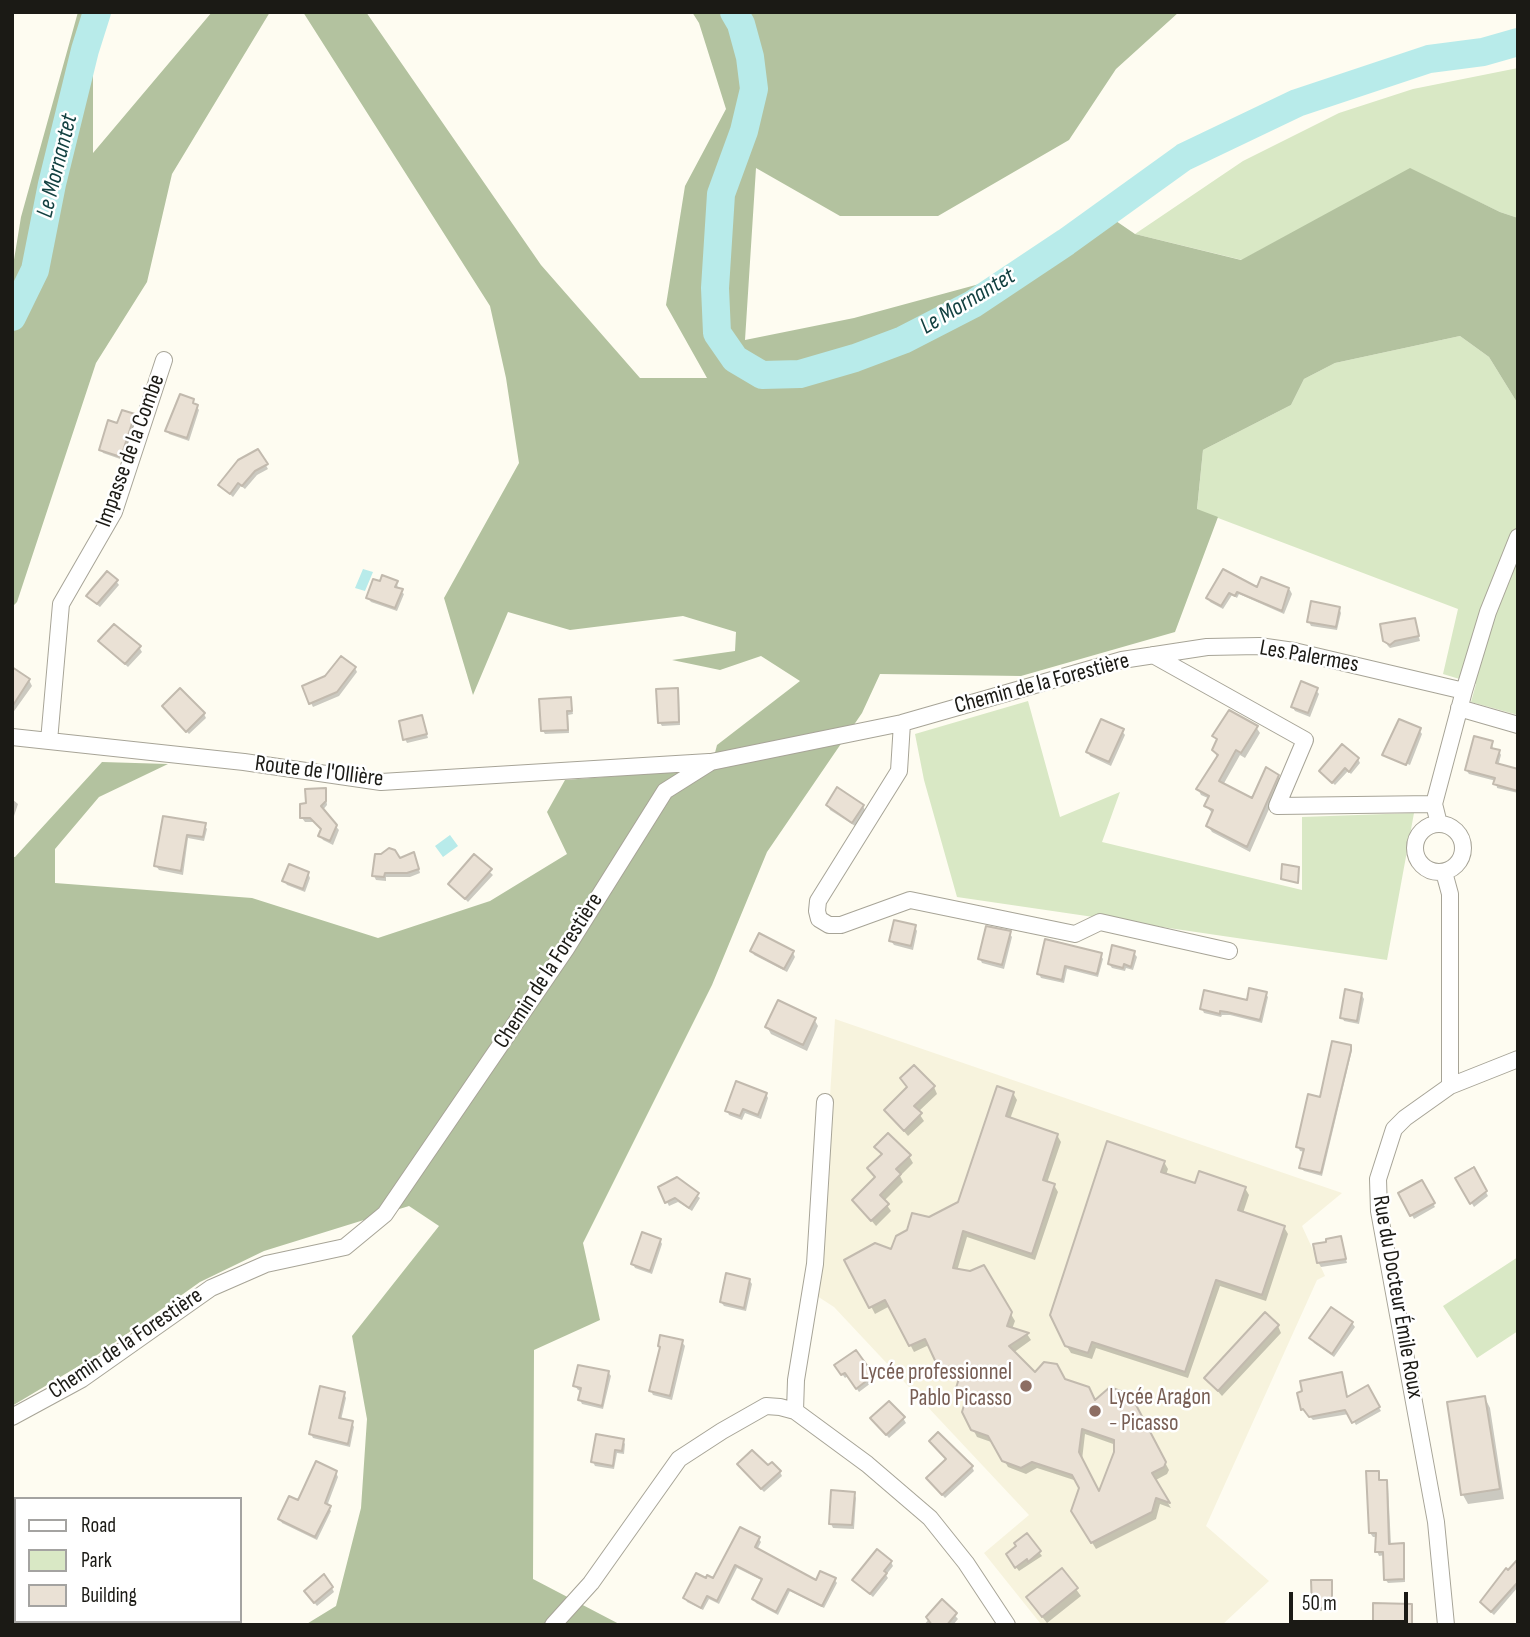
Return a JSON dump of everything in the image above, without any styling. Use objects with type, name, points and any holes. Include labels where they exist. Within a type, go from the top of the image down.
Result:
[{"type":"street","name":"Impasse de la Combe","points":[[49,741],[61,604],[114,512],[164,360]]},
{"type":"street","points":[[1439,824],[1434,804],[1459,708],[1488,612],[1518,537]]},
{"type":"street","name":"Les Palermes","points":[[1153,655],[1207,647],[1259,646],[1337,659],[1464,691]]},
{"type":"street","points":[[1153,655],[1305,740],[1277,806],[1434,804]]},
{"type":"street","name":"Chemin de la Forestière","points":[[12,1417],[82,1379],[211,1288],[266,1264],[345,1247],[385,1214],[566,949],[665,791],[711,762],[902,723],[1122,660],[1153,655]]},
{"type":"street","points":[[1459,708],[1518,725]]},
{"type":"street","points":[[902,723],[899,771],[818,901],[819,919],[829,925],[841,925],[909,900],[1075,934],[1100,922],[1229,951]]},
{"type":"street","name":"Route de l'Ollière","points":[[12,737],[244,762],[381,782],[711,762]]},
{"type":"street","points":[[1430,825],[1448,825],[1461,837],[1463,856],[1458,864],[1444,873],[1426,869],[1415,852],[1417,837],[1430,825]]},
{"type":"street","points":[[1444,873],[1450,894],[1450,1086]]},
{"type":"street","name":"Rue du Docteur Émile Roux","points":[[1447,1625],[1436,1522],[1379,1211],[1378,1179],[1394,1129],[1405,1118],[1450,1086],[1518,1059]]},
{"type":"street","points":[[795,1411],[796,1380],[815,1264],[825,1102]]},
{"type":"street","points":[[553,1625],[591,1583],[679,1459],[766,1406],[780,1406],[795,1411],[867,1464],[930,1518],[967,1563],[1007,1625]]},
{"type":"shaded area","name":"Lycée Aragon - Picasso","points":[[835,1019],[1342,1193],[1302,1226],[1325,1276],[1317,1280],[1206,1526],[1269,1581],[1222,1625],[1040,1623],[984,1553],[1029,1515],[834,1307],[817,1296]]},
{"type":"green space","points":[[78,12],[108,12],[93,59],[93,153],[212,12],[270,12],[172,174],[147,282],[96,363],[17,602],[12,607],[12,272],[21,217]]},
{"type":"green space","points":[[303,12],[366,12],[541,265],[640,378],[707,378],[666,305],[685,186],[726,109],[699,23],[692,12],[1179,12],[1116,69],[1069,140],[938,216],[840,216],[756,168],[745,340],[854,318],[983,283],[1064,230],[1094,206],[1135,234],[1241,260],[1410,168],[1500,212],[1518,218],[1518,404],[1489,357],[1460,336],[1335,363],[1304,379],[1291,405],[1203,450],[1197,509],[1218,517],[1175,632],[1021,676],[880,674],[862,713],[767,852],[712,985],[583,1243],[600,1320],[534,1350],[533,1579],[621,1625],[305,1625],[336,1606],[361,1508],[367,1419],[352,1336],[439,1226],[409,1206],[264,1251],[200,1282],[97,1355],[12,1406],[12,857],[15,857],[102,762],[168,764],[99,797],[55,849],[55,883],[252,898],[378,938],[490,901],[567,854],[547,812],[565,780],[670,772],[710,772],[717,745],[800,681],[761,656],[720,670],[672,660],[735,651],[736,632],[683,616],[570,630],[508,612],[473,695],[444,598],[519,463],[506,378],[490,306]]},
{"type":"green space","points":[[1518,68],[1518,218],[1410,169],[1242,260],[1135,234],[1243,161],[1339,113],[1413,89]]},
{"type":"green space","points":[[1460,336],[1489,357],[1518,404],[1518,715],[1471,702],[1476,684],[1443,674],[1458,609],[1197,510],[1203,450],[1291,405],[1304,379],[1335,363]]},
{"type":"green space","points":[[1028,701],[1060,817],[1120,792],[1102,842],[1302,890],[1302,817],[1414,813],[1387,960],[957,897],[924,780],[915,734]]},
{"type":"green space","points":[[1518,1257],[1518,1331],[1477,1358],[1443,1306]]},
{"type":"water","points":[[363,569],[373,572],[365,591],[355,588]]},
{"type":"water","points":[[450,835],[458,846],[443,857],[435,846]]},
{"type":"building","points":[[180,394],[194,399],[193,403],[198,405],[187,438],[165,431]]},
{"type":"building","points":[[122,410],[135,414],[121,457],[99,450],[108,420],[117,423]]},
{"type":"building","points":[[258,449],[268,464],[255,471],[242,486],[238,483],[230,494],[218,485],[238,460]]},
{"type":"building","points":[[1223,569],[1257,587],[1261,577],[1289,588],[1282,611],[1237,592],[1235,596],[1229,593],[1221,606],[1206,598]]},
{"type":"building","points":[[107,571],[118,580],[97,604],[86,596]]},
{"type":"building","points":[[382,575],[398,581],[395,587],[403,589],[395,608],[366,598],[373,579],[380,581]]},
{"type":"building","points":[[1311,601],[1340,607],[1336,627],[1307,622]]},
{"type":"building","points":[[1415,618],[1419,636],[1395,641],[1390,645],[1383,641],[1380,624]]},
{"type":"building","points":[[114,624],[141,646],[125,664],[98,641]]},
{"type":"building","points":[[341,656],[356,667],[337,692],[309,704],[302,686],[325,676]]},
{"type":"building","points":[[12,667],[30,679],[12,707]]},
{"type":"building","points":[[1301,681],[1318,688],[1308,713],[1291,707]]},
{"type":"building","points":[[180,688],[205,713],[186,732],[162,706]]},
{"type":"building","points":[[678,688],[679,722],[658,723],[656,689]]},
{"type":"building","points":[[571,697],[572,711],[567,711],[568,730],[541,731],[539,699]]},
{"type":"building","points":[[1229,710],[1258,726],[1241,753],[1236,750],[1219,781],[1252,798],[1266,767],[1279,775],[1247,847],[1206,826],[1213,810],[1204,806],[1209,796],[1196,789],[1218,755],[1212,750],[1217,739],[1212,736]]},
{"type":"building","points":[[422,715],[427,734],[403,740],[399,721]]},
{"type":"building","points":[[1101,719],[1124,729],[1109,762],[1086,752]]},
{"type":"building","points":[[1399,719],[1421,728],[1406,765],[1382,755]]},
{"type":"building","points":[[1474,736],[1493,741],[1491,748],[1500,750],[1496,763],[1518,769],[1518,791],[1493,784],[1495,778],[1465,770]]},
{"type":"building","points":[[1342,744],[1359,758],[1349,772],[1345,768],[1332,783],[1319,771]]},
{"type":"building","points":[[837,787],[864,805],[852,823],[826,805]]},
{"type":"building","points":[[326,788],[326,801],[321,806],[337,825],[330,841],[318,836],[321,829],[310,818],[300,818],[300,804],[306,803],[305,789]]},
{"type":"building","points":[[163,816],[206,823],[203,837],[187,835],[181,871],[154,866]]},
{"type":"building","points":[[389,848],[395,850],[400,858],[414,852],[419,869],[407,873],[385,873],[384,877],[372,876],[375,854],[381,854]]},
{"type":"building","points":[[474,854],[492,869],[465,899],[448,884]]},
{"type":"building","points":[[289,864],[309,872],[303,889],[282,881]]},
{"type":"building","points":[[1282,864],[1299,867],[1298,883],[1281,879]]},
{"type":"building","points":[[894,920],[916,925],[911,946],[889,941]]},
{"type":"building","points":[[986,926],[1011,931],[1002,965],[978,959]]},
{"type":"building","points":[[759,933],[794,951],[784,969],[750,951]]},
{"type":"building","points":[[1045,939],[1102,953],[1097,974],[1065,966],[1062,980],[1037,974]]},
{"type":"building","points":[[1112,945],[1135,951],[1131,967],[1108,964]]},
{"type":"building","points":[[1249,988],[1267,992],[1260,1020],[1200,1009],[1204,990],[1247,1000]]},
{"type":"building","points":[[1345,989],[1362,993],[1357,1021],[1340,1018]]},
{"type":"building","points":[[778,1000],[816,1018],[803,1045],[765,1027]]},
{"type":"building","points":[[1332,1041],[1351,1045],[1351,1050],[1321,1173],[1299,1168],[1304,1149],[1296,1147],[1308,1094],[1320,1097]]},
{"type":"building","points":[[914,1065],[935,1086],[914,1106],[922,1113],[904,1131],[884,1110],[907,1087],[900,1078]]},
{"type":"building","points":[[736,1081],[767,1093],[758,1115],[743,1109],[740,1116],[725,1111]]},
{"type":"building","points":[[997,1086],[1014,1092],[1006,1116],[1058,1134],[1043,1180],[1055,1184],[1032,1254],[963,1231],[953,1268],[970,1271],[984,1265],[1012,1312],[1007,1326],[1029,1333],[1009,1346],[1035,1372],[1044,1362],[1057,1364],[1065,1379],[1089,1387],[1095,1400],[1110,1387],[1131,1395],[1130,1401],[1135,1403],[1166,1462],[1164,1467],[1152,1473],[1170,1503],[1156,1498],[1152,1512],[1091,1543],[1071,1511],[1079,1488],[1072,1475],[1032,1462],[1021,1468],[1002,1461],[988,1436],[971,1430],[962,1412],[968,1392],[956,1388],[960,1375],[939,1369],[925,1339],[909,1346],[885,1300],[869,1308],[844,1260],[875,1243],[891,1249],[896,1236],[907,1230],[912,1213],[929,1217],[958,1202]],"holes":[[[1082,1429],[1114,1440],[1114,1452],[1099,1491],[1079,1452]]]},
{"type":"building","points":[[888,1133],[911,1155],[896,1169],[901,1174],[880,1195],[889,1204],[871,1221],[852,1200],[875,1177],[867,1168],[882,1154],[874,1147]]},
{"type":"building","points":[[1107,1141],[1165,1161],[1161,1172],[1195,1183],[1199,1171],[1246,1187],[1238,1210],[1285,1226],[1262,1295],[1216,1280],[1185,1372],[1092,1342],[1088,1353],[1065,1346],[1050,1315]]},
{"type":"building","points":[[1474,1167],[1487,1191],[1470,1204],[1455,1178]]},
{"type":"building","points":[[677,1177],[699,1193],[689,1208],[675,1198],[665,1203],[658,1187]]},
{"type":"building","points":[[1422,1180],[1435,1203],[1410,1216],[1398,1193]]},
{"type":"building","points":[[642,1232],[661,1239],[650,1271],[631,1264]]},
{"type":"building","points":[[1341,1236],[1346,1259],[1317,1263],[1313,1244]]},
{"type":"building","points":[[726,1273],[750,1279],[744,1308],[720,1302]]},
{"type":"building","points":[[1331,1307],[1353,1322],[1332,1354],[1309,1338]]},
{"type":"building","points":[[1265,1312],[1279,1325],[1218,1391],[1204,1378]]},
{"type":"building","points":[[660,1335],[683,1340],[670,1396],[649,1391],[660,1347]]},
{"type":"building","points":[[856,1350],[874,1375],[856,1389],[845,1373],[841,1375],[834,1365]]},
{"type":"building","points":[[578,1365],[609,1371],[602,1406],[578,1400],[581,1388],[573,1386]]},
{"type":"building","points":[[1342,1372],[1347,1397],[1368,1385],[1380,1407],[1352,1423],[1345,1410],[1309,1417],[1301,1410],[1297,1393],[1302,1391],[1300,1381]]},
{"type":"building","points":[[320,1386],[345,1392],[339,1418],[353,1421],[348,1444],[309,1434]]},
{"type":"building","points":[[1485,1396],[1500,1489],[1461,1495],[1447,1402]]},
{"type":"building","points":[[889,1401],[905,1417],[886,1435],[870,1418]]},
{"type":"building","points":[[938,1432],[973,1466],[942,1495],[926,1478],[946,1459],[929,1441]]},
{"type":"building","points":[[596,1434],[624,1439],[622,1451],[615,1450],[613,1466],[591,1462]]},
{"type":"building","points":[[752,1450],[768,1465],[772,1462],[781,1471],[761,1489],[737,1464]]},
{"type":"building","points":[[316,1461],[337,1471],[325,1503],[331,1506],[315,1537],[278,1519],[289,1496],[298,1500]]},
{"type":"building","points":[[1366,1471],[1379,1471],[1379,1480],[1387,1480],[1389,1544],[1404,1543],[1404,1579],[1384,1580],[1383,1552],[1375,1552],[1376,1533],[1369,1533]]},
{"type":"building","points":[[831,1490],[855,1492],[852,1525],[829,1524]]},
{"type":"building","points":[[740,1527],[760,1537],[755,1547],[816,1580],[820,1571],[836,1578],[822,1606],[788,1589],[776,1612],[752,1599],[762,1579],[735,1565],[717,1601],[707,1596],[701,1608],[683,1598],[696,1573],[713,1578]]},
{"type":"building","points":[[1027,1533],[1041,1551],[1015,1568],[1006,1554],[1016,1546],[1014,1543]]},
{"type":"building","points":[[877,1549],[892,1561],[884,1571],[887,1573],[870,1594],[852,1580]]},
{"type":"building","points":[[1518,1559],[1518,1582],[1491,1612],[1480,1602],[1506,1568],[1508,1570]]},
{"type":"building","points":[[1062,1568],[1078,1588],[1042,1617],[1026,1597]]},
{"type":"building","points":[[324,1574],[333,1587],[314,1603],[304,1591]]},
{"type":"building","points":[[1311,1580],[1332,1580],[1332,1608],[1312,1608]]},
{"type":"building","points":[[942,1599],[957,1613],[947,1625],[932,1625],[926,1617]]},
{"type":"building","points":[[1373,1603],[1412,1604],[1412,1625],[1373,1625]]},
{"type":"waterway","name":"Le Mornantet","points":[[12,317],[35,270],[52,184],[97,12]]},
{"type":"waterway","name":"Le Mornantet","points":[[734,12],[741,24],[750,57],[754,89],[744,131],[721,194],[715,288],[717,333],[735,359],[762,375],[800,374],[903,340],[973,304],[1066,242],[1184,157],[1297,103],[1429,59],[1483,52],[1518,42]]},
{"type":"place","name":"Lycée professionnel Pablo Picasso","points":[[1026,1386]]},
{"type":"place","name":"Lycée Aragon - Picasso","points":[[1095,1411]]}]
